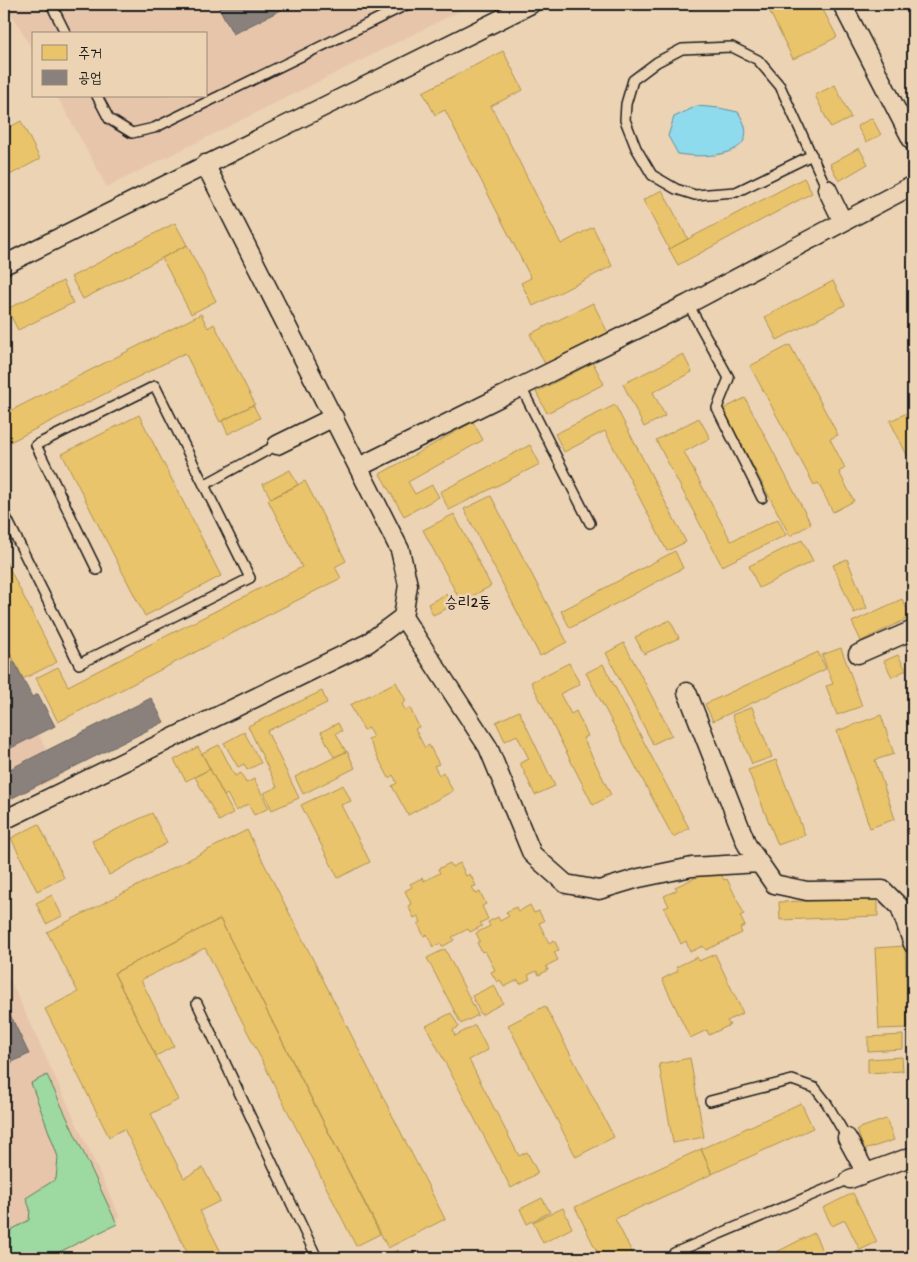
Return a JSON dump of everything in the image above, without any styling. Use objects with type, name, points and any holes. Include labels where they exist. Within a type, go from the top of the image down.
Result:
[{"type":"street","points":[[4,265],[531,4]]},
{"type":"street","points":[[842,4],[913,142]]},
{"type":"street","points":[[205,164],[400,550],[408,585],[403,617],[488,747],[532,854],[566,884],[599,890],[639,878],[692,867],[759,864]]},
{"type":"street","points":[[359,467],[688,304],[913,185]]},
{"type":"street","points":[[827,189],[843,222]]},
{"type":"street","points":[[277,445],[334,417]]},
{"type":"street","points":[[4,820],[368,643],[403,617]]},
{"type":"street","points":[[858,654],[913,630]]},
{"type":"street","points":[[687,692],[747,845],[774,884],[807,891],[882,890],[900,907],[913,944]]},
{"type":"street","points":[[847,1138],[858,1176],[913,1156]]},
{"type":"lane","points":[[51,4],[65,32]]},
{"type":"lane","points":[[98,98],[109,119],[132,133],[154,128],[408,4]]},
{"type":"lane","points":[[812,155],[736,192],[696,195],[676,189],[652,175],[636,148],[625,120],[626,104],[633,80],[657,62],[682,49],[732,47],[758,60],[780,86],[812,155],[827,189]]},
{"type":"lane","points":[[688,304],[729,378],[717,408],[762,498]]},
{"type":"lane","points":[[4,513],[79,664],[250,578],[155,386],[36,446],[97,570]]},
{"type":"lane","points":[[520,387],[590,523]]},
{"type":"lane","points":[[204,485],[277,445]]},
{"type":"lane","points":[[197,1003],[317,1258]]},
{"type":"lane","points":[[710,1101],[792,1080],[815,1088],[826,1102],[847,1138]]},
{"type":"lane","points":[[674,1253],[858,1176]]},
{"type":"shaded area","points":[[6,4],[474,4],[107,187],[58,98],[208,98],[208,32],[32,32],[32,50]]},
{"type":"shaded area","points":[[39,735],[59,777],[4,803],[4,743],[6,747]]},
{"type":"shaded area","points":[[4,967],[120,1217],[33,1258],[4,1258]]},
{"type":"green space","points":[[47,1075],[117,1224],[47,1258],[4,1258],[4,1234],[29,1220],[30,1209],[26,1198],[56,1179],[58,1157],[31,1083]]},
{"type":"water","points":[[697,106],[738,112],[745,127],[745,138],[739,146],[717,155],[678,154],[668,136],[674,117]]},
{"type":"building: 주거","points":[[685,4],[702,4],[688,11]]},
{"type":"building: 주거","points":[[766,4],[820,4],[837,37],[793,59]]},
{"type":"building: 주거","points":[[503,51],[523,90],[491,106],[561,244],[593,227],[612,266],[533,306],[521,283],[531,278],[445,110],[435,115],[423,92]]},
{"type":"building: 주거","points":[[835,85],[851,118],[831,128],[815,95]]},
{"type":"building: 주거","points":[[872,118],[881,135],[866,142],[857,126]]},
{"type":"building: 주거","points":[[21,121],[40,159],[4,178],[4,130]]},
{"type":"building: 주거","points":[[859,148],[868,164],[839,181],[830,164]]},
{"type":"building: 주거","points":[[804,178],[812,193],[678,265],[669,249]]},
{"type":"building: 주거","points":[[662,190],[688,239],[669,249],[643,200]]},
{"type":"building: 주거","points":[[175,223],[187,245],[83,299],[71,277]]},
{"type":"building: 주거","points":[[187,245],[216,301],[191,314],[162,258]]},
{"type":"building: 주거","points":[[63,281],[73,303],[18,330],[7,309]]},
{"type":"building: 주거","points":[[833,281],[845,305],[777,340],[765,317]]},
{"type":"building: 주거","points":[[593,303],[611,339],[548,370],[530,334]]},
{"type":"building: 주거","points":[[201,314],[208,328],[214,324],[255,404],[220,422],[185,353],[4,445],[4,414]]},
{"type":"building: 주거","points":[[790,345],[838,435],[830,439],[845,468],[839,472],[854,501],[833,512],[818,483],[814,485],[750,366]]},
{"type":"building: 주거","points":[[683,354],[692,372],[653,392],[665,416],[644,427],[623,384]]},
{"type":"building: 주거","points":[[593,363],[604,384],[547,413],[536,392]]},
{"type":"building: 주거","points":[[745,398],[811,524],[790,536],[723,409]]},
{"type":"building: 주거","points":[[253,405],[260,418],[228,434],[222,421]]},
{"type":"building: 주거","points":[[615,405],[686,542],[667,551],[605,431],[564,452],[555,434]]},
{"type":"building: 주거","points":[[909,412],[913,420],[913,467],[890,421]]},
{"type":"building: 주거","points":[[139,415],[221,576],[145,616],[62,454]]},
{"type":"building: 주거","points":[[699,418],[710,438],[684,452],[731,541],[778,519],[786,535],[722,566],[656,440]]},
{"type":"building: 주거","points":[[473,422],[483,440],[408,482],[415,494],[432,485],[439,497],[404,516],[380,474]]},
{"type":"building: 주거","points":[[530,445],[540,464],[449,510],[440,492]]},
{"type":"building: 주거","points":[[290,470],[298,485],[271,499],[263,484]]},
{"type":"building: 주거","points":[[305,481],[346,561],[335,567],[341,578],[58,722],[36,678],[58,667],[68,686],[302,567],[268,500]]},
{"type":"building: 주거","points":[[491,496],[567,642],[540,656],[464,509]]},
{"type":"building: 주거","points":[[454,514],[491,586],[461,602],[423,530]]},
{"type":"building: 주거","points":[[802,540],[813,561],[759,588],[749,566]]},
{"type":"building: 주거","points":[[675,551],[683,568],[570,628],[561,611]]},
{"type":"building: 주거","points":[[4,558],[57,662],[23,679],[4,641]]},
{"type":"building: 주거","points":[[847,559],[867,608],[854,613],[833,565]]},
{"type":"building: 주거","points":[[446,594],[452,606],[433,615],[428,604]]},
{"type":"building: 주거","points":[[902,599],[911,617],[861,641],[852,622]]},
{"type":"building: 주거","points":[[670,620],[679,638],[644,654],[635,637]]},
{"type":"building: 주거","points":[[4,641],[14,661],[4,666]]},
{"type":"building: 주거","points":[[624,643],[672,735],[653,744],[606,653]]},
{"type":"building: 주거","points":[[841,648],[862,706],[837,715],[826,686],[833,684],[822,655]]},
{"type":"building: 주거","points":[[818,652],[826,669],[713,721],[705,704]]},
{"type":"building: 주거","points":[[898,655],[906,670],[892,677],[884,661]]},
{"type":"building: 주거","points":[[569,663],[580,684],[560,694],[571,714],[576,711],[588,736],[583,738],[611,795],[593,805],[531,682]]},
{"type":"building: 주거","points":[[603,664],[689,828],[673,837],[586,673]]},
{"type":"building: 주거","points":[[396,682],[406,701],[402,704],[405,710],[410,708],[419,727],[415,729],[425,748],[429,745],[439,764],[434,766],[439,775],[443,772],[453,791],[408,815],[392,786],[397,783],[393,775],[389,778],[368,739],[373,737],[368,728],[364,730],[350,705]]},
{"type":"building: 주거","points":[[322,691],[327,703],[267,731],[299,798],[272,810],[264,793],[277,787],[248,726]]},
{"type":"building: 주거","points":[[752,707],[772,757],[752,764],[732,715]]},
{"type":"building: 주거","points":[[519,711],[555,786],[535,795],[520,763],[529,759],[517,735],[505,741],[496,722]]},
{"type":"building: 주거","points":[[881,715],[894,754],[875,760],[895,819],[870,828],[837,731]]},
{"type":"building: 주거","points":[[338,723],[342,731],[336,733],[346,752],[334,757],[321,732]]},
{"type":"building: 주거","points":[[244,732],[261,763],[247,770],[244,764],[238,767],[224,743]]},
{"type":"building: 주거","points":[[219,745],[235,776],[241,773],[246,783],[254,779],[269,808],[254,815],[248,804],[236,811],[227,794],[224,796],[202,753]]},
{"type":"building: 주거","points":[[198,747],[210,769],[186,781],[174,760]]},
{"type":"building: 주거","points":[[347,751],[355,768],[303,794],[295,777]]},
{"type":"building: 주거","points":[[776,760],[805,835],[778,845],[748,770]]},
{"type":"building: 주거","points":[[210,769],[233,813],[219,821],[195,777]]},
{"type":"building: 주거","points":[[343,785],[351,801],[341,805],[370,862],[338,878],[301,805]]},
{"type":"building: 주거","points":[[152,813],[167,843],[109,875],[92,841]]},
{"type":"building: 주거","points":[[39,824],[64,878],[37,891],[11,838]]},
{"type":"building: 주거","points":[[247,830],[445,1219],[388,1248],[220,919],[114,973],[178,1100],[151,1114],[184,1178],[203,1168],[220,1201],[200,1211],[224,1258],[190,1258],[124,1129],[109,1137],[45,1009],[78,992],[47,932]]},
{"type":"building: 주거","points":[[450,863],[452,867],[460,863],[466,876],[470,874],[476,886],[472,887],[476,894],[480,892],[486,904],[482,906],[488,919],[480,923],[482,926],[470,932],[468,929],[452,937],[454,940],[442,947],[440,943],[433,947],[427,934],[424,936],[418,924],[421,922],[418,916],[414,918],[408,906],[411,904],[405,891],[412,887],[410,884],[422,878],[424,881],[440,873],[438,869]]},
{"type":"building: 주거","points":[[712,870],[719,870],[724,880],[727,879],[744,914],[740,916],[745,926],[740,928],[742,933],[706,950],[703,946],[690,952],[686,941],[681,944],[664,908],[669,906],[664,896],[677,890],[675,887]]},
{"type":"building: 주거","points":[[52,895],[62,916],[46,924],[36,903]]},
{"type":"building: 주거","points":[[878,898],[878,916],[780,920],[779,902]]},
{"type":"building: 주거","points":[[530,905],[534,913],[539,911],[544,921],[539,923],[549,943],[554,940],[559,950],[554,952],[558,960],[546,966],[548,970],[539,975],[537,971],[528,975],[530,979],[520,984],[518,980],[504,987],[500,980],[497,982],[491,972],[495,970],[485,951],[482,952],[477,943],[480,941],[476,933],[490,926],[488,922],[498,917],[500,921],[509,916],[506,912],[516,907],[518,912]]},
{"type":"building: 주거","points":[[220,919],[380,1234],[356,1246],[205,948],[141,980],[174,1046],[156,1056],[114,973]]},
{"type":"building: 주거","points":[[905,946],[908,1028],[879,1029],[875,948]]},
{"type":"building: 주거","points":[[445,949],[478,1015],[461,1024],[427,958]]},
{"type":"building: 주거","points":[[715,954],[743,1013],[727,1021],[730,1025],[709,1035],[707,1030],[690,1038],[662,979],[678,971],[676,967],[697,957],[699,961]]},
{"type":"building: 주거","points":[[494,985],[503,1003],[481,1015],[472,996]]},
{"type":"building: 주거","points":[[545,1006],[614,1137],[576,1157],[508,1025]]},
{"type":"building: 주거","points":[[451,1013],[459,1027],[453,1030],[455,1036],[475,1025],[488,1050],[469,1060],[519,1156],[527,1152],[538,1173],[511,1188],[426,1026]]},
{"type":"building: 주거","points":[[903,1035],[903,1049],[868,1051],[868,1037]]},
{"type":"building: 주거","points":[[902,1057],[903,1071],[868,1073],[868,1059]]},
{"type":"building: 주거","points":[[690,1058],[704,1137],[673,1143],[659,1064]]},
{"type":"building: 주거","points":[[801,1103],[813,1128],[712,1174],[701,1149]]},
{"type":"building: 주거","points":[[886,1119],[894,1140],[864,1150],[857,1129]]},
{"type":"building: 주거","points":[[701,1149],[712,1174],[615,1219],[635,1258],[600,1258],[575,1207]]},
{"type":"building: 주거","points":[[853,1193],[877,1242],[860,1250],[845,1220],[832,1226],[823,1208]]},
{"type":"building: 주거","points":[[542,1198],[550,1212],[527,1224],[520,1209]]},
{"type":"building: 주거","points":[[563,1208],[572,1228],[543,1243],[533,1222]]},
{"type":"building: 주거","points":[[814,1233],[823,1252],[812,1258],[765,1258]]},
{"type":"building: 주거","points":[[398,1250],[402,1258],[381,1258]]},
{"type":"building: 공업","points":[[217,4],[293,4],[233,34]]},
{"type":"building: 공업","points":[[14,661],[32,697],[38,694],[55,726],[7,750],[4,743],[4,666]]},
{"type":"building: 공업","points":[[151,698],[164,722],[4,802],[4,772]]},
{"type":"building: 공업","points":[[4,1002],[29,1054],[4,1066]]},
{"type":"building: 공업","points":[[4,1207],[8,1219],[4,1225]]},
{"type":"district","name":"승리2동","points":[[468,604]]}]
